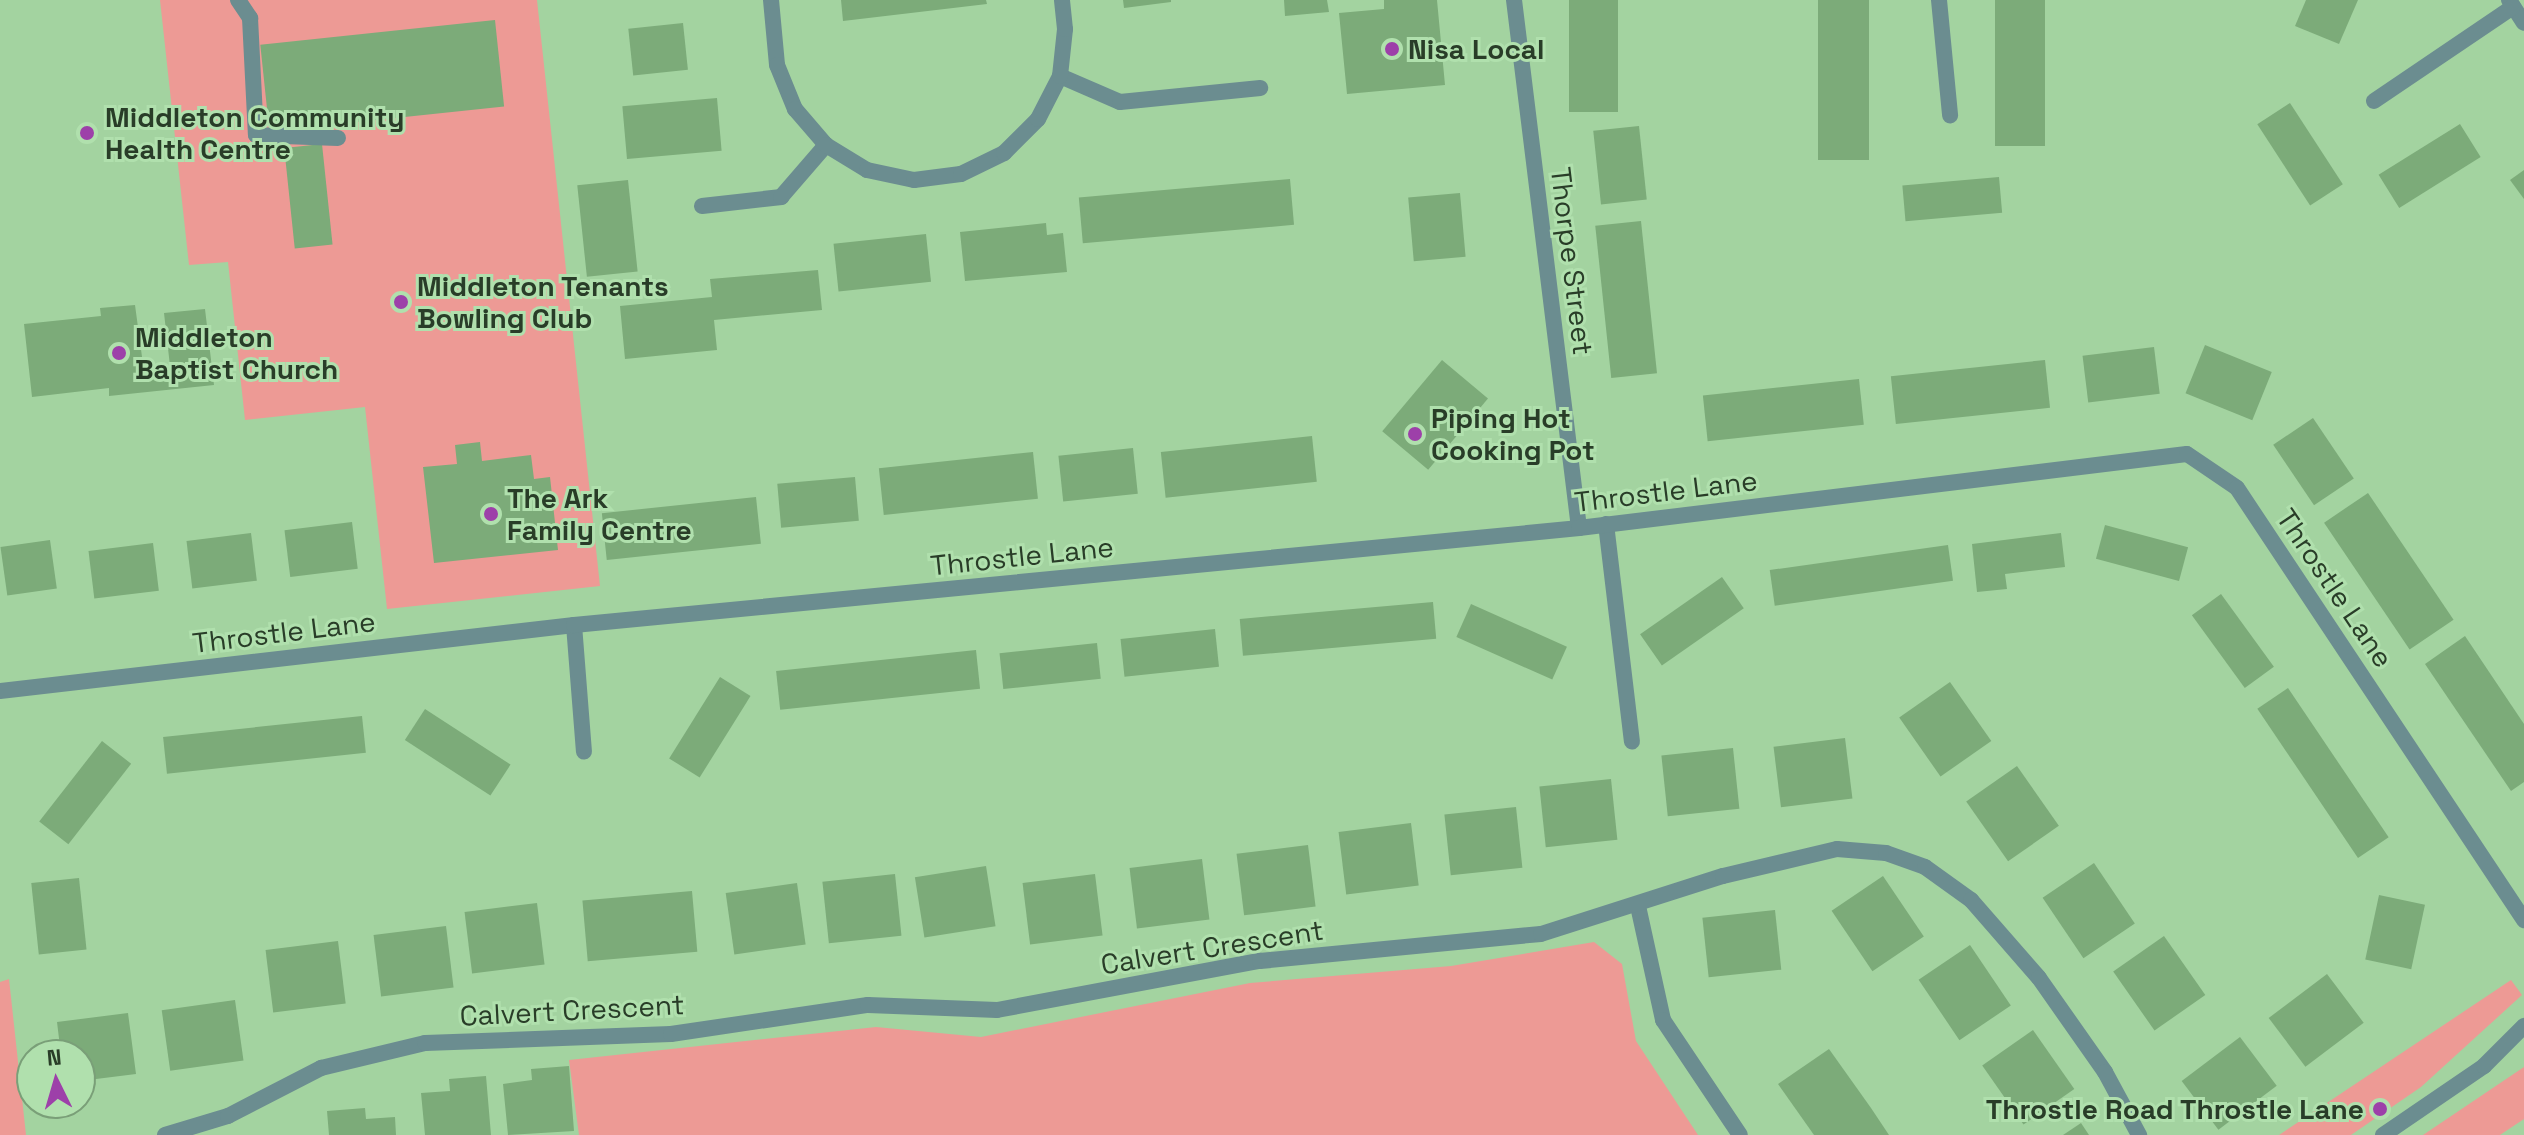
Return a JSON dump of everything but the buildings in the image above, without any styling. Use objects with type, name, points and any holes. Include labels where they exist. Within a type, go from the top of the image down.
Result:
[{"type":"street","points":[[238,0],[250,18],[256,135],[338,138]]},
{"type":"street","points":[[771,0],[777,65],[795,109],[826,145],[867,170],[914,180],[961,174],[1004,153],[1027,131],[1060,76],[1065,29],[1062,0]]},
{"type":"street","name":"Thorpe Street","points":[[1514,0],[1579,528]]},
{"type":"street","points":[[1939,0],[1950,115]]},
{"type":"street","points":[[2374,101],[2511,4],[2524,23]]},
{"type":"street","points":[[1060,76],[1120,102],[1260,88]]},
{"type":"street","points":[[702,206],[781,197],[826,145]]},
{"type":"street","name":"Throstle Lane","points":[[0,691],[574,625],[1579,528],[2187,454],[2237,488],[2524,920]]},
{"type":"street","points":[[1606,524],[1632,741]]},
{"type":"street","points":[[574,625],[584,752]]},
{"type":"street","name":"Calvert Crescent","points":[[165,1135],[228,1116],[321,1068],[425,1043],[671,1034],[868,1005],[997,1010],[1260,961],[1541,934],[1638,906],[1723,876],[1837,849],[1886,853],[1925,867],[1971,900],[2039,978],[2105,1072],[2139,1135]]},
{"type":"street","points":[[1638,906],[1663,1020],[1740,1135]]},
{"type":"street","points":[[2383,1135],[2484,1066],[2524,1026]]},
{"type":"shaded area","name":"Middleton Tenants Bowling Club","points":[[160,0],[537,0],[600,586],[387,609],[365,407],[245,420],[228,262],[189,265]]},
{"type":"shaded area","points":[[1594,942],[1622,964],[1636,1041],[1698,1135],[579,1135],[569,1060],[876,1027],[981,1037],[1250,983],[1451,966]]},
{"type":"shaded area","points":[[9,979],[16,1043],[16,1119],[24,1119],[26,1135],[0,1135],[0,982]]},
{"type":"shaded area","points":[[2511,980],[2522,995],[2421,1087],[2351,1135],[2279,1135]]},
{"type":"shaded area","points":[[2524,1067],[2524,1119],[2500,1135],[2423,1135]]},
{"type":"place","name":"Nisa Local","points":[[1392,49]]},
{"type":"place","name":"Middleton Community Health Centre","points":[[87,133]]},
{"type":"place","name":"Middleton Tenants Bowling Club","points":[[401,302]]},
{"type":"place","name":"Middleton Baptist Church","points":[[119,353]]},
{"type":"place","name":"Piping Hot Cooking Pot","points":[[1415,434]]},
{"type":"place","name":"The Ark Family Centre","points":[[491,514]]},
{"type":"place","name":"Throstle Road Throstle Lane","points":[[2380,1109]]}]
